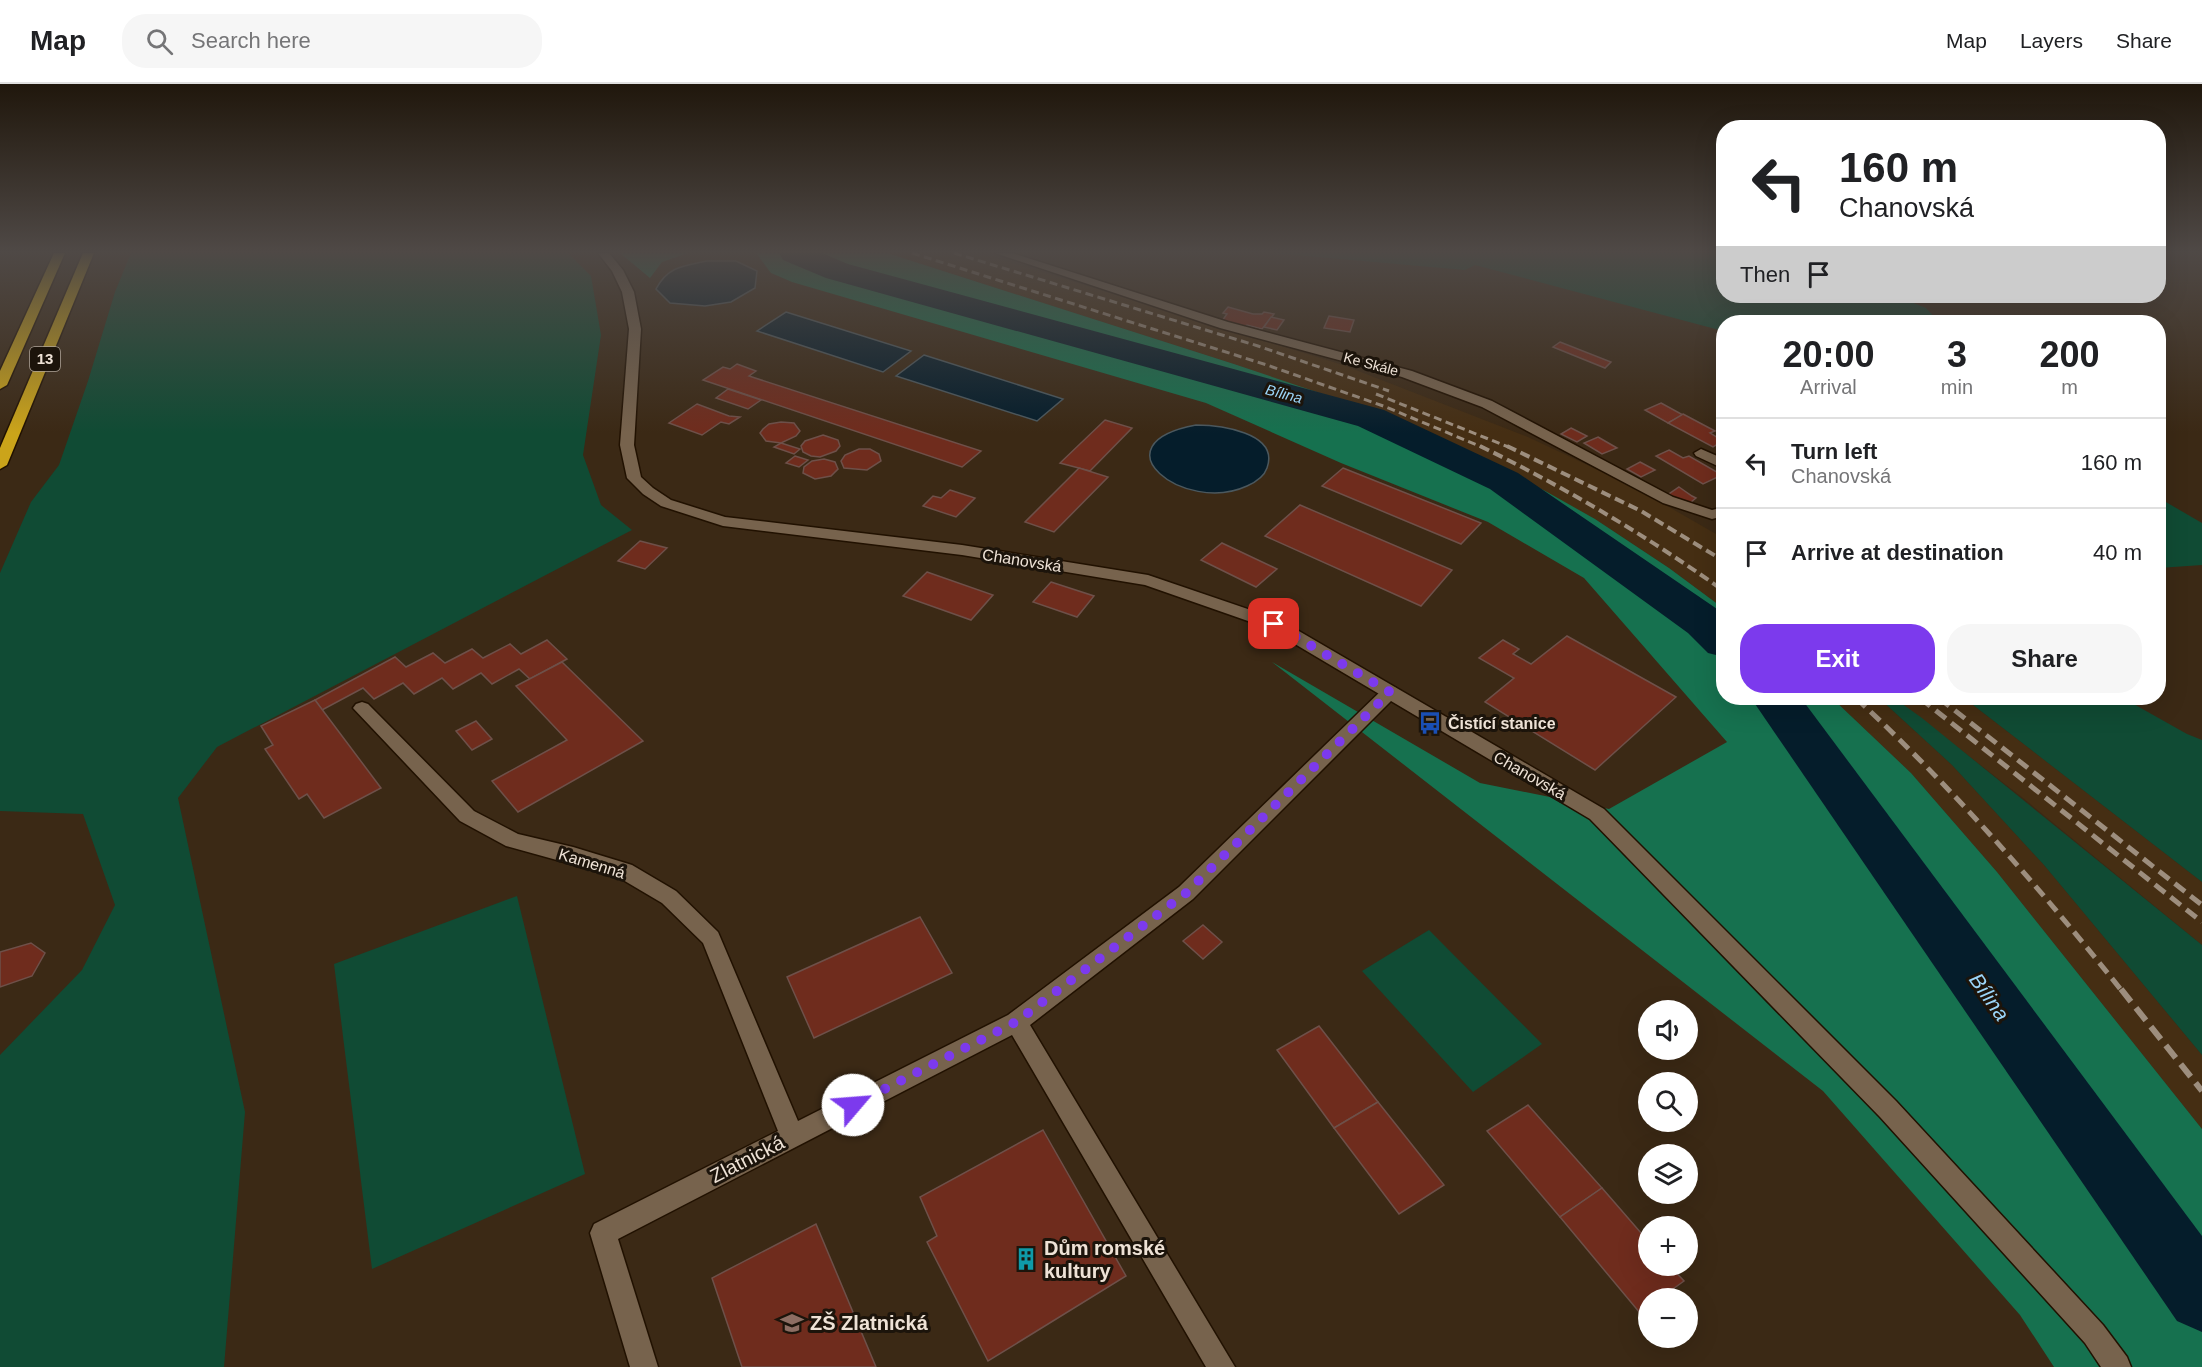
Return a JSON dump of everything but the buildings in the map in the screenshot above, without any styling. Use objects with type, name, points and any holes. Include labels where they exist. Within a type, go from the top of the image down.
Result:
[{"type":"highway","name":"13","points":[[0,385],[33,313]]},
{"type":"highway","name":"13","points":[[0,465],[63,313]]},
{"type":"street","name":"Chanovská","points":[[632,313],[635,329],[627,445],[634,478],[666,503],[723,522],[962,550],[1148,580],[1274,624],[1597,814],[1887,1109],[2094,1334],[2117,1367]]},
{"type":"street","name":"Ke Skále","points":[[1186,313],[1407,374],[1487,404],[1668,500],[1712,515],[1716,514]]},
{"type":"street","points":[[1701,453],[1716,461]]},
{"type":"street","name":"Zlatnická","points":[[644,1367],[603,1233],[1016,1022],[1186,893],[1390,692]]},
{"type":"street","name":"Kamenná","points":[[362,708],[467,816],[513,841],[573,855],[625,871],[669,897],[711,938],[792,1136]]},
{"type":"street","points":[[1016,1022],[1221,1367]]},
{"type":"shaded area","points":[[1074,313],[1174,313],[1343,365],[1528,437],[1636,488],[1716,534],[1716,603],[1669,568],[1595,519],[1491,463],[1398,422],[1234,364]]},
{"type":"shaded area","points":[[1839,705],[1887,705],[1952,765],[2044,865],[2202,1055],[2202,1129],[1997,872],[1911,773]]},
{"type":"shaded area","points":[[1903,705],[1973,705],[2202,882],[2202,945],[2023,798]]},
{"type":"green space","points":[[109,313],[597,313],[601,335],[583,455],[601,505],[632,530],[217,747],[178,798],[245,1112],[224,1367],[0,1367],[0,1055],[82,970],[115,905],[83,814],[0,811],[0,573],[31,502],[59,465]]},
{"type":"green space","points":[[898,313],[1074,313],[1358,406],[1491,463],[1547,492],[1595,519],[1669,568],[1716,603],[1716,705],[1839,705],[1911,773],[1997,872],[2202,1129],[2202,1367],[2054,1367],[2020,1315],[1823,1091],[1272,662],[1480,783],[1609,809],[1727,742],[1584,578],[1488,522],[1341,463],[1206,403]]},
{"type":"green space","points":[[1655,313],[1931,313],[1932,315],[1716,315],[1716,329]]},
{"type":"green space","points":[[2166,502],[2202,523],[2202,565],[2166,568]]},
{"type":"green space","points":[[1887,705],[1904,705],[1922,718],[2202,945],[2202,1055],[2044,865],[1952,765]]},
{"type":"green space","points":[[1973,705],[2135,705],[2202,740],[2202,882]]},
{"type":"green space","points":[[517,896],[585,1174],[372,1269],[334,964]]},
{"type":"green space","points":[[1429,930],[1542,1044],[1473,1092],[1362,971]]},
{"type":"water","points":[[785,313],[789,313],[911,351],[883,372],[757,331]]},
{"type":"water","points":[[924,355],[1063,399],[1037,421],[896,376]]},
{"type":"water","points":[[1196,425],[1232,429],[1256,439],[1264,446],[1269,456],[1264,474],[1247,486],[1223,492],[1198,491],[1176,484],[1160,474],[1151,460],[1152,447],[1166,434]]},
{"type":"waterway","name":"Bílina","points":[[989,313],[1371,418],[1504,481],[1704,622],[1716,634]]},
{"type":"waterway","name":"Bílina","points":[[1780,705],[2202,1296]]},
{"type":"railway","points":[[1102,313],[1267,365],[1386,407],[1483,448]]},
{"type":"railway","points":[[1150,313],[1258,346],[1389,391]]},
{"type":"railway","points":[[1376,394],[1511,448]]},
{"type":"railway","points":[[1507,446],[1641,511],[1716,556]]},
{"type":"railway","points":[[1483,448],[1605,514],[1716,586]]},
{"type":"railway","points":[[1863,705],[1927,767],[1994,839],[2122,991]]},
{"type":"railway","points":[[1929,705],[2202,922]]},
{"type":"railway","points":[[1948,705],[2202,905]]},
{"type":"railway","points":[[2121,989],[2202,1091]]},
{"type":"place","name":"Čistící stanice","points":[[1430,723]]},
{"type":"place","name":"Dům romské kultury","points":[[1026,1259]]},
{"type":"place","name":"ZŠ Zlatnická","points":[[792,1323]]},
{"type":"route","points":[[853,1105],[1016,1022],[1186,893],[1390,692],[1274,624]]}]
